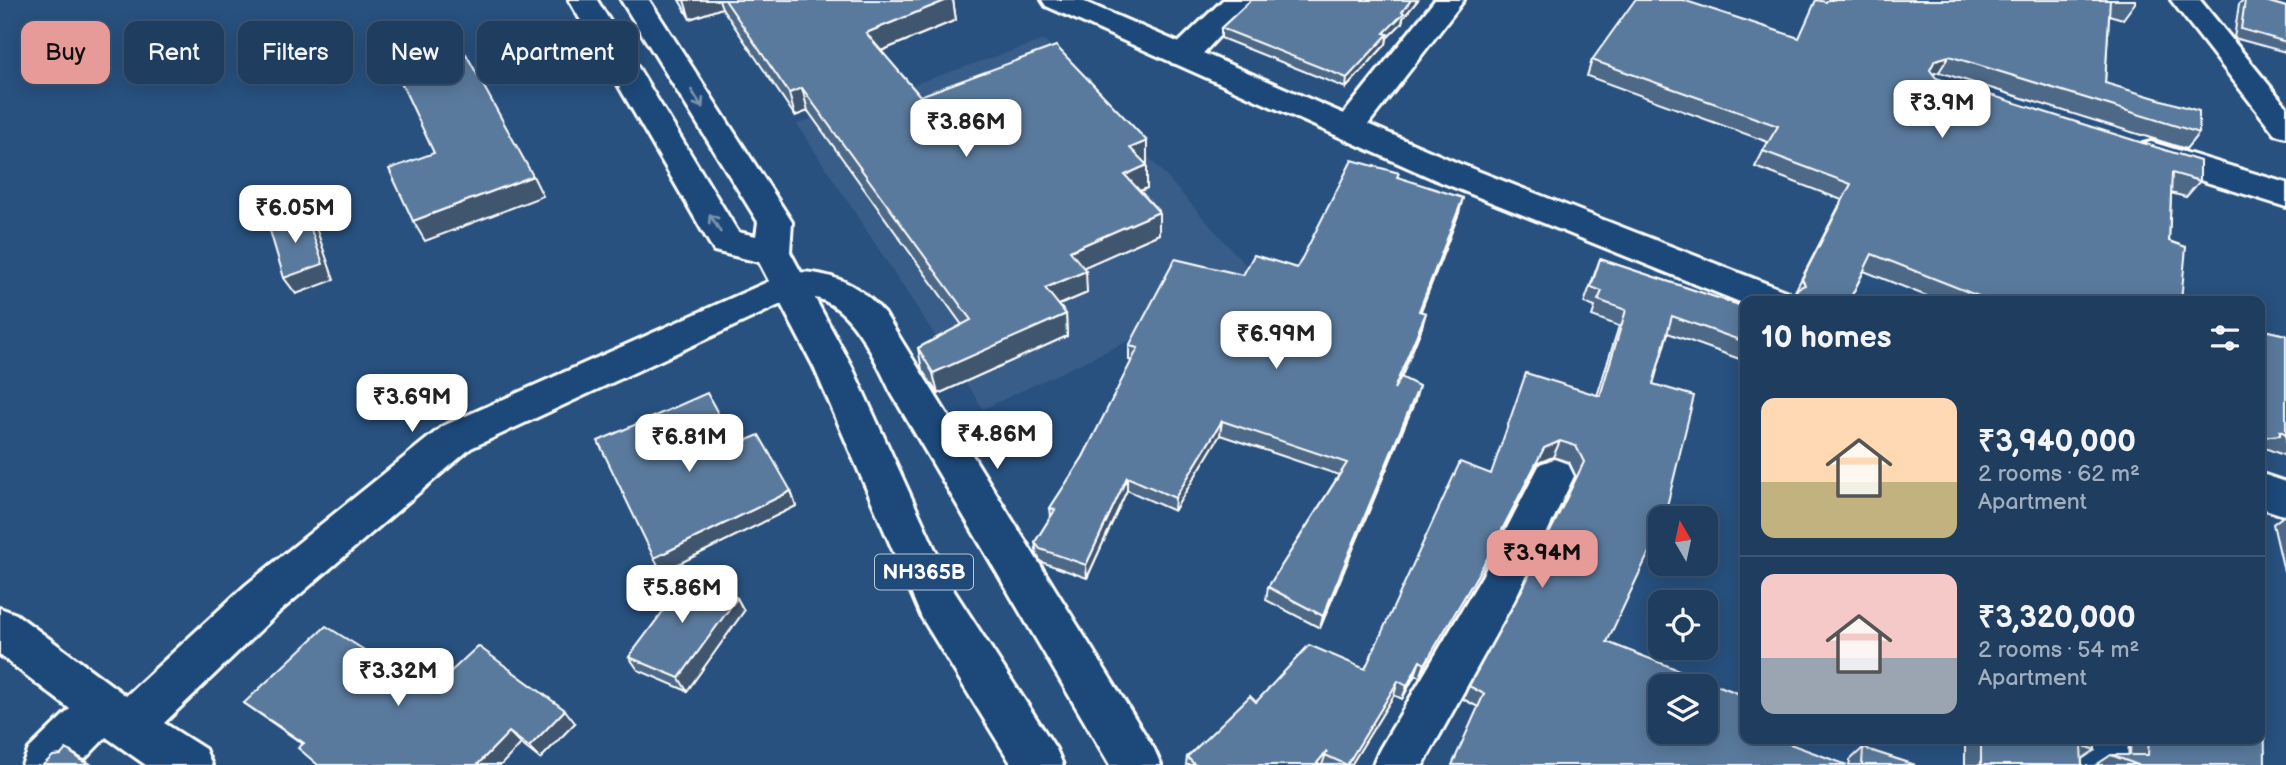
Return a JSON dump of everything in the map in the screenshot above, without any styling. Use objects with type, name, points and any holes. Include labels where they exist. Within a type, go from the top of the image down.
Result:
[{"type":"main road","points":[[583,0],[726,242],[848,299],[878,329],[906,383],[1138,765]]},
{"type":"main road","points":[[635,0],[775,222],[781,269]]},
{"type":"main road","points":[[1056,0],[1461,177],[1762,296]]},
{"type":"main road","points":[[1183,56],[1238,0]]},
{"type":"main road","points":[[1349,128],[1450,0]]},
{"type":"main road","points":[[2185,0],[2286,127]]},
{"type":"main road","points":[[2119,142],[2286,195]]},
{"type":"main road","points":[[46,765],[116,716],[457,437],[781,269]]},
{"type":"main road","name":"NH365B","points":[[781,269],[833,367],[939,604],[1039,765]]},
{"type":"main road","points":[[1397,765],[1499,587],[1554,476]]},
{"type":"main road","points":[[2265,492],[2286,499]]},
{"type":"main road","points":[[0,628],[116,716],[188,765]]},
{"type":"main road","points":[[2103,765],[2104,744]]},
{"type":"shaded area","points":[[1044,40],[1259,280],[983,409],[797,124]]},
{"type":"building","points":[[725,0],[947,0],[866,33],[920,96],[1056,46],[1147,141],[1130,148],[1147,165],[1125,175],[1159,212],[1070,251],[1086,271],[1045,288],[1066,314],[933,373],[918,348],[971,320],[802,88],[789,93]]},
{"type":"building","points":[[1251,0],[1411,0],[1402,12],[1404,13],[1384,33],[1388,34],[1347,78],[1221,28]]},
{"type":"building","points":[[1635,0],[1683,0],[1799,38],[1816,0],[2110,0],[2105,83],[2199,111],[2199,133],[1949,56],[1935,60],[1930,70],[1936,78],[2200,161],[2200,181],[2172,173],[2169,241],[2186,247],[2181,296],[1978,296],[1872,254],[1851,296],[1794,296],[1798,288],[1805,285],[1802,279],[1851,184],[1763,151],[1778,126],[1592,60]]},
{"type":"building","points":[[2245,0],[2262,0],[2286,7],[2286,42],[2241,29]]},
{"type":"building","points":[[466,54],[477,74],[477,84],[482,84],[533,176],[413,221],[389,169],[434,153],[402,84],[463,84],[463,55]]},
{"type":"building","points":[[1352,160],[1399,173],[1397,177],[1463,198],[1419,311],[1426,313],[1394,389],[1401,377],[1419,386],[1323,616],[1268,587],[1347,463],[1222,421],[1175,498],[1127,477],[1086,565],[1040,549],[1035,542],[1055,510],[1050,508],[1083,457],[1138,348],[1129,346],[1175,259],[1243,275],[1254,255],[1297,268]]},
{"type":"building","points":[[305,212],[323,264],[284,278],[268,224]]},
{"type":"building","points":[[1600,259],[1740,305],[1740,340],[1672,316],[1653,384],[1694,396],[1667,506],[1648,506],[1648,555],[1607,642],[1689,674],[1648,674],[1648,744],[1718,744],[1718,685],[1740,694],[1740,744],[1790,744],[1847,765],[1452,765],[1484,694],[1469,686],[1523,588],[1584,462],[1576,446],[1560,441],[1544,448],[1488,557],[1425,664],[1420,661],[1407,686],[1398,681],[1347,765],[1325,755],[1327,751],[1317,763],[1320,765],[1195,765],[1187,757],[1250,696],[1256,702],[1309,645],[1365,669],[1460,462],[1491,474],[1526,373],[1600,396],[1626,310],[1598,300],[1602,291],[1591,287]]},
{"type":"building","points":[[2265,330],[2286,335],[2286,434],[2280,431],[2280,435],[2265,437]]},
{"type":"building","points":[[707,393],[735,445],[759,435],[791,491],[654,558],[598,441]]},
{"type":"building","points":[[658,566],[737,598],[679,678],[629,657],[673,598]]},
{"type":"building","points":[[326,626],[430,691],[478,646],[565,710],[529,747],[509,732],[477,765],[318,765],[298,748],[304,743],[244,703]]},
{"type":"building","points":[[1981,744],[2095,744],[2095,750],[2081,745],[2082,765],[1981,765]]},
{"type":"building","points":[[2149,744],[2265,744],[2265,765],[2138,765],[2111,755],[2148,755]]},
{"type":"building","points":[[1863,748],[1915,765],[1862,765]]},
{"type":"building","points":[[66,749],[88,765],[43,765],[53,756],[61,755]]}]
